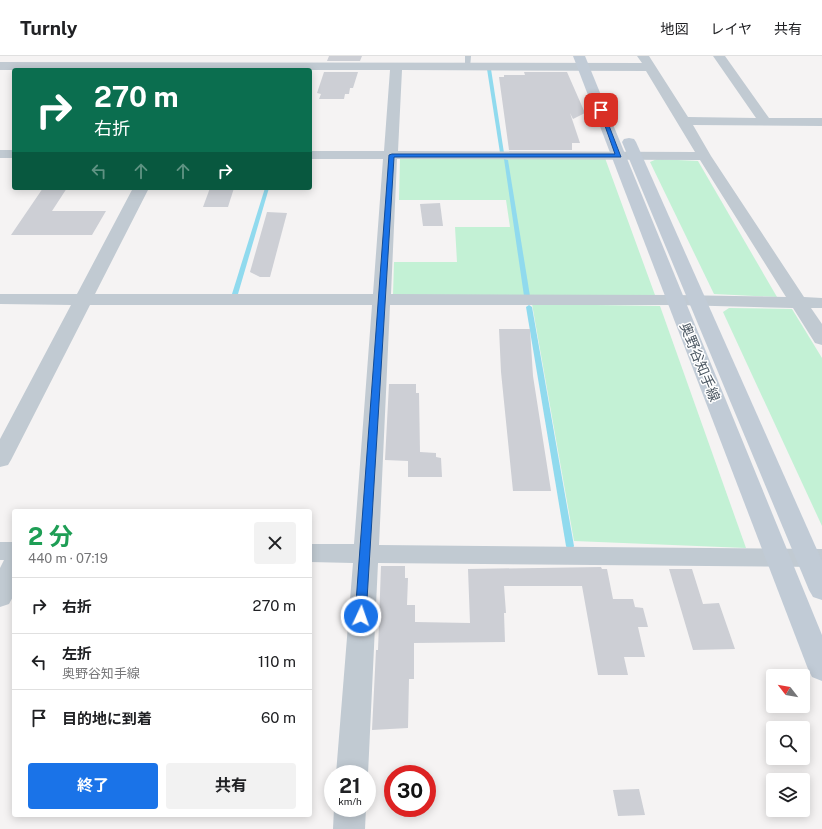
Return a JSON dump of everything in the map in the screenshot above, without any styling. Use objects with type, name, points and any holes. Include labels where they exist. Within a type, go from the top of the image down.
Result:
[{"type":"main road","name":"奥野谷知手線","points":[[588,62],[627,156],[697,300],[816,558],[822,590]]},
{"type":"main road","name":"奥野谷知手線","points":[[627,156],[676,300],[822,668]]},
{"type":"street","points":[[719,56],[765,121]]},
{"type":"street","points":[[0,66],[396,68],[468,62],[646,62],[684,121],[704,156],[822,339]]},
{"type":"street","points":[[352,765],[364,553],[392,155],[396,68]]},
{"type":"street","points":[[684,121],[822,122]]},
{"type":"street","points":[[0,154],[12,154]]},
{"type":"street","points":[[312,155],[704,156]]},
{"type":"street","points":[[0,460],[140,190]]},
{"type":"street","points":[[0,299],[697,300],[822,303]]},
{"type":"street","points":[[0,551],[12,551]]},
{"type":"street","points":[[312,553],[816,558]]},
{"type":"street","points":[[0,597],[12,570]]},
{"type":"street","points":[[349,829],[350,817]]},
{"type":"green space","points":[[400,158],[605,158],[655,295],[393,295],[394,262],[457,262],[455,227],[510,227],[506,200],[399,200]]},
{"type":"green space","points":[[657,159],[698,161],[777,297],[714,294],[650,162]]},
{"type":"green space","points":[[532,304],[660,306],[746,548],[574,541]]},
{"type":"green space","points":[[729,308],[792,309],[822,358],[822,526],[723,312]]},
{"type":"building","points":[[329,56],[362,56],[360,61],[327,61]]},
{"type":"building","points":[[324,72],[358,72],[353,88],[350,88],[349,94],[345,94],[344,99],[319,99],[321,94],[317,93]]},
{"type":"building","points":[[524,72],[567,72],[585,113],[573,119],[570,113],[580,143],[572,143],[572,150],[509,150],[499,77],[504,77],[504,75],[525,75]]},
{"type":"building","points":[[42,190],[66,190],[52,211],[106,211],[92,235],[11,235]]},
{"type":"building","points":[[209,190],[233,190],[228,207],[203,207]]},
{"type":"building","points":[[440,203],[443,226],[423,226],[420,204]]},
{"type":"building","points":[[267,212],[287,213],[270,277],[260,277],[250,272]]},
{"type":"building","points":[[499,329],[530,329],[533,376],[551,491],[513,491],[501,372]]},
{"type":"building","points":[[389,384],[416,384],[416,393],[419,393],[420,452],[436,453],[436,457],[441,458],[442,477],[408,477],[408,461],[385,460]]},
{"type":"building","points":[[381,566],[405,566],[405,578],[408,578],[407,605],[415,605],[415,622],[470,623],[468,569],[601,567],[602,569],[607,569],[613,599],[633,599],[635,607],[643,608],[648,627],[638,627],[645,657],[624,657],[628,675],[598,675],[582,586],[504,586],[506,613],[504,613],[505,642],[414,643],[414,679],[409,679],[408,728],[372,730],[376,650],[378,650]]},
{"type":"building","points":[[669,569],[692,569],[703,604],[719,603],[735,649],[693,650]]},
{"type":"building","points":[[639,789],[645,815],[618,816],[613,790]]},
{"type":"waterway","points":[[489,69],[502,153]]},
{"type":"waterway","points":[[506,160],[527,296]]},
{"type":"waterway","points":[[235,294],[266,190]]},
{"type":"waterway","points":[[529,307],[570,546]]},
{"type":"route","points":[[361,616],[364,553],[392,155],[619,156],[601,110]]}]
